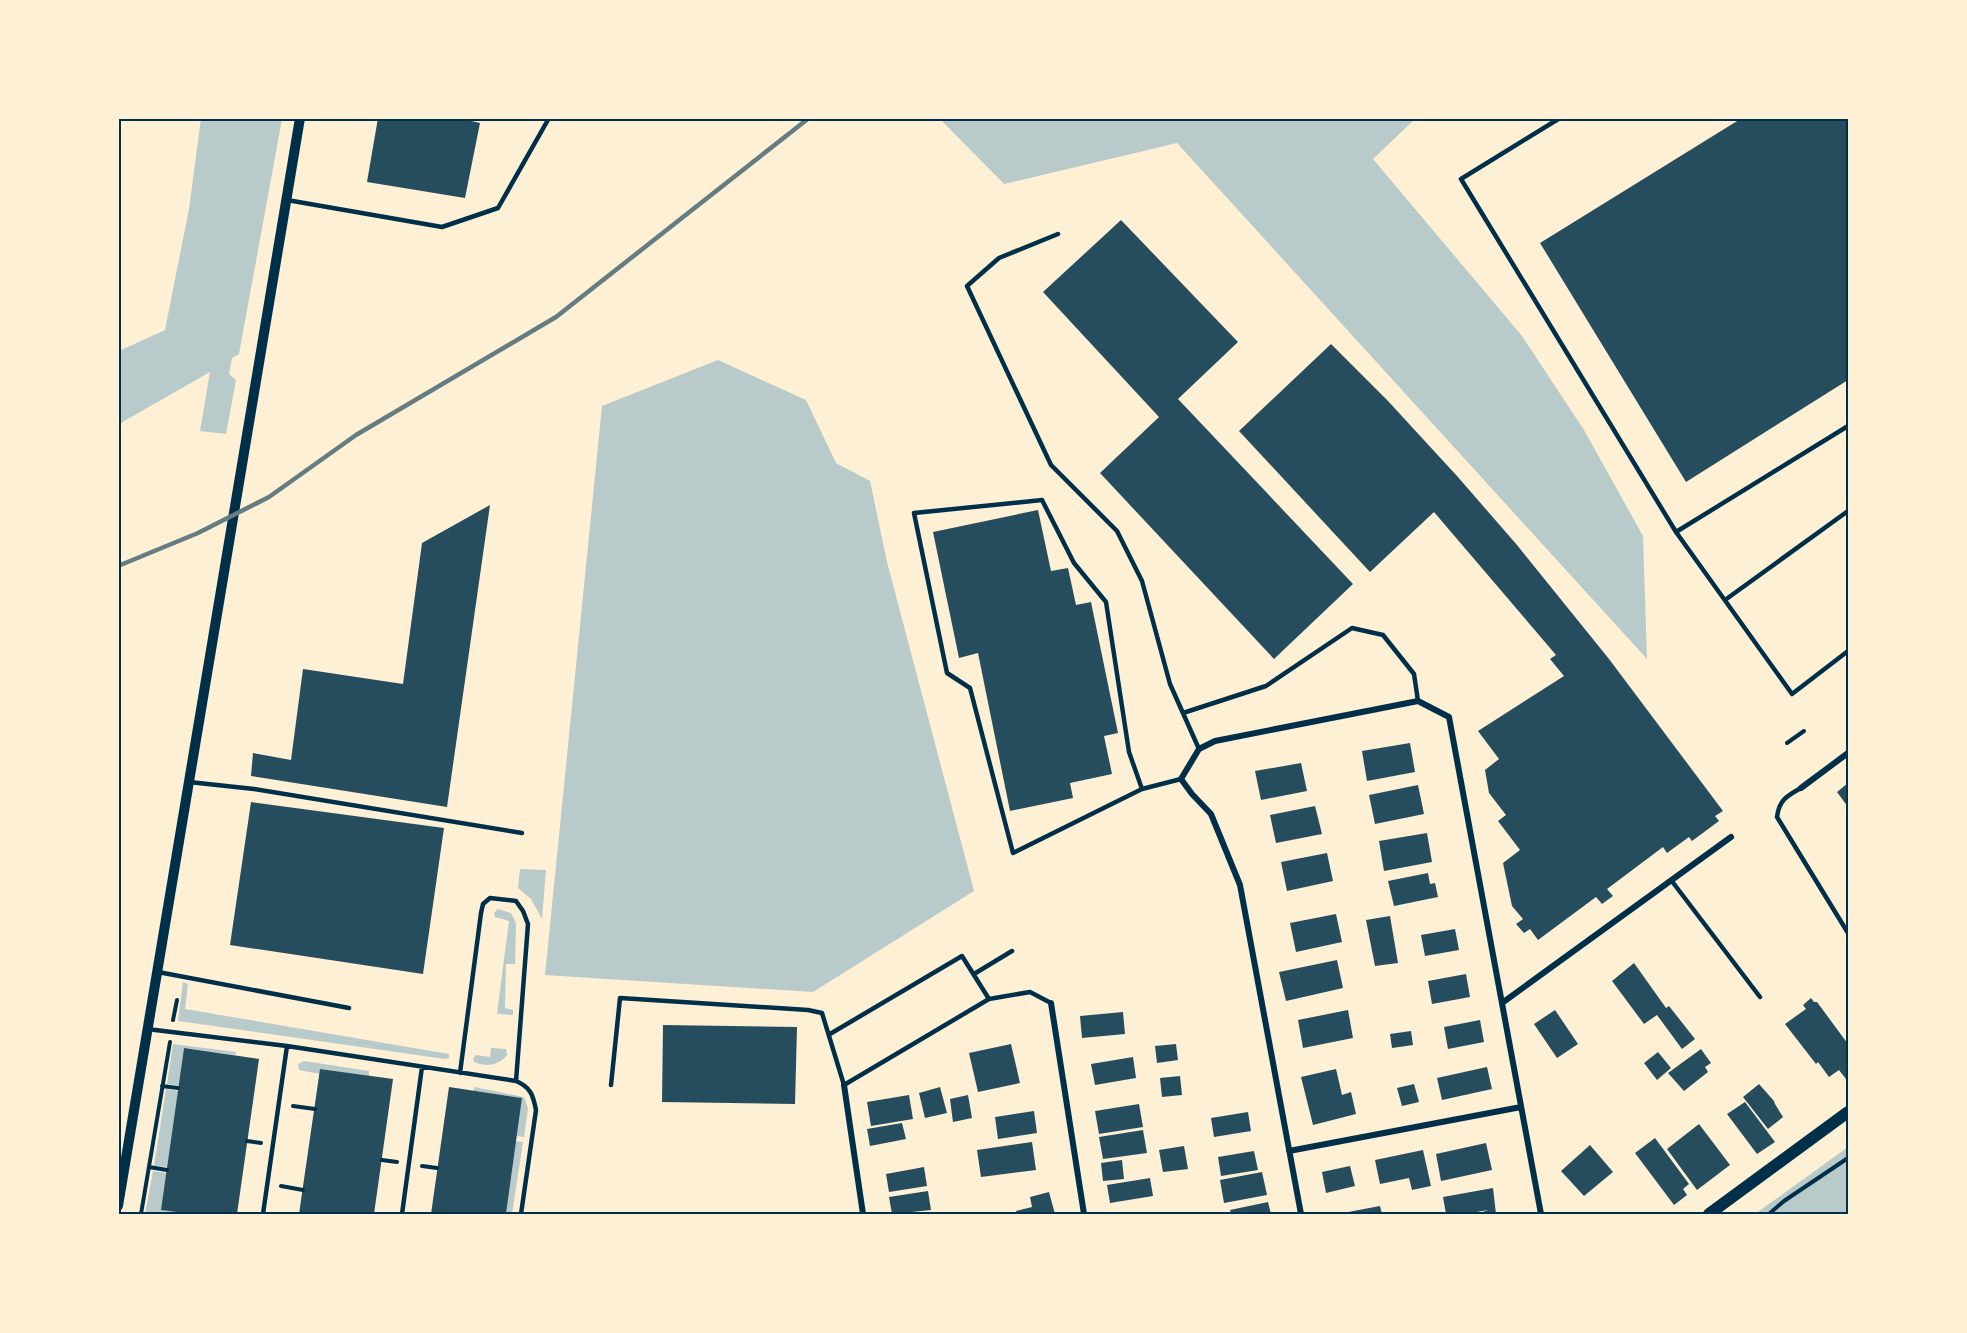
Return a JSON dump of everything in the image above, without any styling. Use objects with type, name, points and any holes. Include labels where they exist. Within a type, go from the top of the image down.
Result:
[{"type":"main road","points":[[1709,1215],[1848,1112]]},
{"type":"street","points":[[118,1206],[300,118]]},
{"type":"street","points":[[1300,1215],[1240,885],[1211,814],[1181,779],[1199,749],[1215,741],[1418,701],[1449,717],[1541,1215]]},
{"type":"street","points":[[1801,788],[1848,753]]},
{"type":"street","points":[[1502,1003],[1731,837]]},
{"type":"street","points":[[1051,1003],[1084,1215]]},
{"type":"street","points":[[844,1085],[863,1215]]},
{"type":"street","points":[[1289,1151],[1521,1107]]},
{"type":"lane","points":[[287,200],[442,227],[498,208],[549,118]]},
{"type":"lane","points":[[1560,118],[1461,179],[1676,531],[1792,694],[1848,651]]},
{"type":"lane","points":[[1058,234],[999,258],[967,286],[1051,465],[1117,531],[1142,581],[1170,684],[1199,749]]},
{"type":"lane","points":[[1676,531],[1848,426]]},
{"type":"lane","points":[[1142,789],[1129,752],[1106,602],[1074,563],[1042,500],[914,513],[947,673],[970,688],[1013,853],[1142,789],[1181,779]]},
{"type":"lane","points":[[1725,600],[1848,511]]},
{"type":"lane","points":[[1183,713],[1266,686],[1352,628],[1383,635],[1414,674],[1418,701]]},
{"type":"lane","points":[[189,782],[254,789],[522,833]]},
{"type":"lane","points":[[1801,788],[1789,795],[1778,806],[1777,817],[1848,933]]},
{"type":"lane","points":[[1671,880],[1760,997]]},
{"type":"lane","points":[[460,1073],[483,904],[490,898],[501,898],[516,901],[528,924],[516,1081]]},
{"type":"lane","points":[[975,974],[1012,951]]},
{"type":"lane","points":[[830,1034],[962,956],[989,999]]},
{"type":"lane","points":[[156,971],[349,1008]]},
{"type":"lane","points":[[611,1084],[620,998],[808,1010],[822,1013],[844,1085],[989,999],[1030,992],[1051,1003]]},
{"type":"lane","points":[[146,1029],[516,1081],[527,1086],[534,1096],[536,1110],[521,1215]]},
{"type":"lane","points":[[263,1215],[287,1047]]},
{"type":"lane","points":[[402,1215],[422,1067]]},
{"type":"path","points":[[1787,744],[1804,731]]},
{"type":"path","points":[[141,1215],[177,1000]]},
{"type":"path","points":[[162,1086],[178,1088]]},
{"type":"path","points":[[293,1106],[315,1109]]},
{"type":"path","points":[[247,1141],[262,1143]]},
{"type":"path","points":[[1769,1215],[1793,1194],[1848,1158]]},
{"type":"path","points":[[382,1160],[397,1162]]},
{"type":"path","points":[[422,1166],[437,1168]]},
{"type":"path","points":[[149,1167],[167,1170]]},
{"type":"path","points":[[281,1186],[303,1190]]},
{"type":"shaded area","points":[[201,119],[282,119],[239,354],[232,358],[229,374],[236,380],[226,434],[200,431],[210,372],[119,424],[119,351],[165,330],[189,209]]},
{"type":"shaded area","points":[[940,119],[1415,119],[1373,159],[1522,336],[1584,430],[1643,536],[1647,659],[1177,143],[1004,184]]},
{"type":"shaded area","points":[[718,360],[806,400],[836,463],[870,481],[887,562],[974,891],[813,992],[545,975],[602,406]]},
{"type":"shaded area","points":[[520,869],[546,870],[542,919],[531,899],[518,888]]},
{"type":"shaded area","points":[[498,909],[511,913],[516,923],[515,964],[506,964],[505,1008],[513,1010],[513,1015],[497,1014],[509,921],[495,917],[494,913]]},
{"type":"shaded area","points":[[183,982],[188,984],[185,1009],[449,1054],[449,1058],[178,1021]]},
{"type":"shaded area","points":[[173,1044],[236,1052],[235,1055],[184,1048],[179,1085],[167,1084]]},
{"type":"shaded area","points":[[491,1048],[506,1049],[507,1055],[492,1064],[483,1065],[474,1062],[473,1058],[476,1055],[490,1057]]},
{"type":"shaded area","points":[[304,1061],[369,1071],[369,1076],[321,1069],[320,1074],[299,1070],[298,1064]]},
{"type":"shaded area","points":[[474,1087],[524,1097],[528,1108],[524,1137],[517,1136],[522,1098],[474,1091]]},
{"type":"shaded area","points":[[166,1089],[178,1091],[167,1167],[154,1166]]},
{"type":"shaded area","points":[[516,1141],[523,1142],[512,1214],[506,1214]]},
{"type":"shaded area","points":[[1848,1147],[1848,1214],[1755,1214]]},
{"type":"shaded area","points":[[153,1171],[167,1173],[162,1210],[192,1214],[145,1214]]},
{"type":"building","points":[[378,118],[459,118],[480,123],[465,198],[367,182]]},
{"type":"building","points":[[1742,118],[1848,118],[1848,380],[1686,482],[1540,243]]},
{"type":"building","points":[[1121,220],[1238,342],[1178,399],[1353,584],[1274,659],[1100,473],[1159,417],[1043,292]]},
{"type":"building","points":[[1331,344],[1388,401],[1517,545],[1609,659],[1723,811],[1715,816],[1719,821],[1692,841],[1689,837],[1667,853],[1663,847],[1607,889],[1613,896],[1602,904],[1596,897],[1538,940],[1530,929],[1524,933],[1516,924],[1523,919],[1512,906],[1503,863],[1520,850],[1498,821],[1506,815],[1489,793],[1485,770],[1499,759],[1478,731],[1564,676],[1550,659],[1556,655],[1434,512],[1370,572],[1239,431]]},
{"type":"building","points":[[490,505],[447,807],[251,776],[253,753],[291,760],[303,669],[403,684],[422,543]]},
{"type":"building","points":[[1038,510],[1051,571],[1068,568],[1076,605],[1091,602],[1118,733],[1104,736],[1112,774],[1070,783],[1073,798],[1010,811],[978,653],[959,658],[933,532]]},
{"type":"building","points":[[1410,743],[1415,772],[1367,781],[1362,751]]},
{"type":"building","points":[[1301,763],[1307,791],[1261,800],[1255,771]]},
{"type":"building","points":[[1848,783],[1848,807],[1837,792]]},
{"type":"building","points":[[1418,785],[1424,814],[1375,824],[1369,795]]},
{"type":"building","points":[[251,802],[444,828],[423,974],[230,945]]},
{"type":"building","points":[[1315,806],[1322,834],[1276,843],[1270,815]]},
{"type":"building","points":[[1427,833],[1432,862],[1384,871],[1379,841]]},
{"type":"building","points":[[1327,853],[1333,881],[1287,891],[1281,862]]},
{"type":"building","points":[[1428,873],[1430,884],[1435,883],[1438,897],[1394,906],[1388,881]]},
{"type":"building","points":[[1336,914],[1342,942],[1296,952],[1290,923]]},
{"type":"building","points":[[1390,916],[1398,963],[1375,966],[1366,920]]},
{"type":"building","points":[[1455,929],[1459,950],[1425,956],[1421,935]]},
{"type":"building","points":[[1337,960],[1343,988],[1286,1001],[1279,972]]},
{"type":"building","points":[[1634,963],[1666,1008],[1669,1006],[1695,1039],[1682,1049],[1657,1015],[1644,1024],[1612,981]]},
{"type":"building","points":[[1466,974],[1470,997],[1432,1004],[1428,981]]},
{"type":"building","points":[[1811,998],[1817,1002],[1848,1044],[1848,1077],[1846,1079],[1839,1070],[1829,1077],[1785,1024],[1806,1009],[1803,1005]]},
{"type":"building","points":[[1348,1010],[1353,1038],[1303,1048],[1298,1020]]},
{"type":"building","points":[[1555,1010],[1578,1044],[1557,1058],[1534,1024]]},
{"type":"building","points":[[1123,1012],[1125,1034],[1082,1038],[1080,1016]]},
{"type":"building","points":[[1480,1020],[1484,1042],[1448,1049],[1444,1027]]},
{"type":"building","points":[[663,1025],[797,1027],[795,1104],[662,1102]]},
{"type":"building","points":[[1411,1031],[1413,1045],[1392,1048],[1390,1034]]},
{"type":"building","points":[[1011,1044],[1020,1083],[978,1092],[969,1053]]},
{"type":"building","points":[[1176,1044],[1178,1060],[1157,1063],[1155,1046]]},
{"type":"building","points":[[184,1048],[259,1059],[237,1214],[192,1214],[161,1210]]},
{"type":"building","points":[[1701,1049],[1711,1063],[1705,1067],[1708,1072],[1684,1091],[1668,1073]]},
{"type":"building","points":[[1658,1052],[1671,1068],[1657,1080],[1644,1063]]},
{"type":"building","points":[[1133,1057],[1136,1078],[1095,1085],[1091,1064]]},
{"type":"building","points":[[1487,1067],[1492,1089],[1442,1100],[1437,1078]]},
{"type":"building","points":[[320,1069],[393,1079],[374,1214],[299,1214]]},
{"type":"building","points":[[1336,1069],[1342,1095],[1351,1092],[1356,1114],[1313,1125],[1301,1077]]},
{"type":"building","points":[[1180,1076],[1182,1095],[1162,1097],[1160,1078]]},
{"type":"building","points":[[1414,1084],[1419,1102],[1402,1106],[1397,1088]]},
{"type":"building","points":[[1759,1084],[1774,1101],[1783,1117],[1768,1129],[1743,1097]]},
{"type":"building","points":[[449,1087],[522,1098],[506,1214],[431,1214]]},
{"type":"building","points":[[940,1087],[947,1113],[925,1118],[919,1093]]},
{"type":"building","points":[[909,1095],[913,1119],[871,1126],[867,1102]]},
{"type":"building","points":[[968,1095],[972,1118],[953,1122],[950,1099]]},
{"type":"building","points":[[1745,1102],[1775,1142],[1757,1154],[1727,1114]]},
{"type":"building","points":[[1139,1104],[1143,1127],[1099,1134],[1095,1111]]},
{"type":"building","points":[[1034,1111],[1037,1133],[998,1139],[995,1117]]},
{"type":"building","points":[[1248,1112],[1251,1131],[1214,1137],[1211,1118]]},
{"type":"building","points":[[902,1123],[906,1139],[870,1146],[867,1129]]},
{"type":"building","points":[[1699,1124],[1730,1165],[1697,1190],[1667,1149]]},
{"type":"building","points":[[1143,1130],[1147,1153],[1103,1159],[1099,1137]]},
{"type":"building","points":[[1655,1138],[1689,1184],[1683,1189],[1687,1195],[1674,1205],[1635,1153]]},
{"type":"building","points":[[1032,1142],[1036,1170],[981,1177],[977,1150]]},
{"type":"building","points":[[1486,1143],[1492,1170],[1441,1181],[1436,1154]]},
{"type":"building","points":[[1590,1145],[1613,1172],[1584,1196],[1561,1171]]},
{"type":"building","points":[[1184,1146],[1188,1169],[1163,1172],[1159,1150]]},
{"type":"building","points":[[1423,1150],[1431,1186],[1412,1190],[1409,1178],[1380,1184],[1375,1160]]},
{"type":"building","points":[[1254,1151],[1258,1170],[1221,1176],[1218,1157]]},
{"type":"building","points":[[1122,1160],[1124,1179],[1103,1181],[1101,1163]]},
{"type":"building","points":[[1350,1166],[1355,1186],[1326,1193],[1322,1172]]},
{"type":"building","points":[[924,1167],[927,1186],[889,1192],[886,1174]]},
{"type":"building","points":[[1262,1172],[1267,1195],[1224,1203],[1220,1180]]},
{"type":"building","points":[[1150,1178],[1153,1196],[1110,1203],[1107,1185]]},
{"type":"building","points":[[1493,1188],[1496,1214],[1477,1214],[1488,1210],[1465,1214],[1446,1214],[1443,1197]]},
{"type":"building","points":[[928,1191],[931,1210],[892,1214],[889,1197]]},
{"type":"building","points":[[1049,1192],[1055,1214],[1017,1214],[1016,1211],[1032,1207],[1030,1197]]},
{"type":"building","points":[[1268,1202],[1271,1214],[1231,1214],[1230,1210]]},
{"type":"building","points":[[1380,1206],[1382,1214],[1343,1214],[1343,1213]]},
{"type":"railway","points":[[118,566],[198,533],[269,497],[356,435],[556,317],[809,118]]}]
